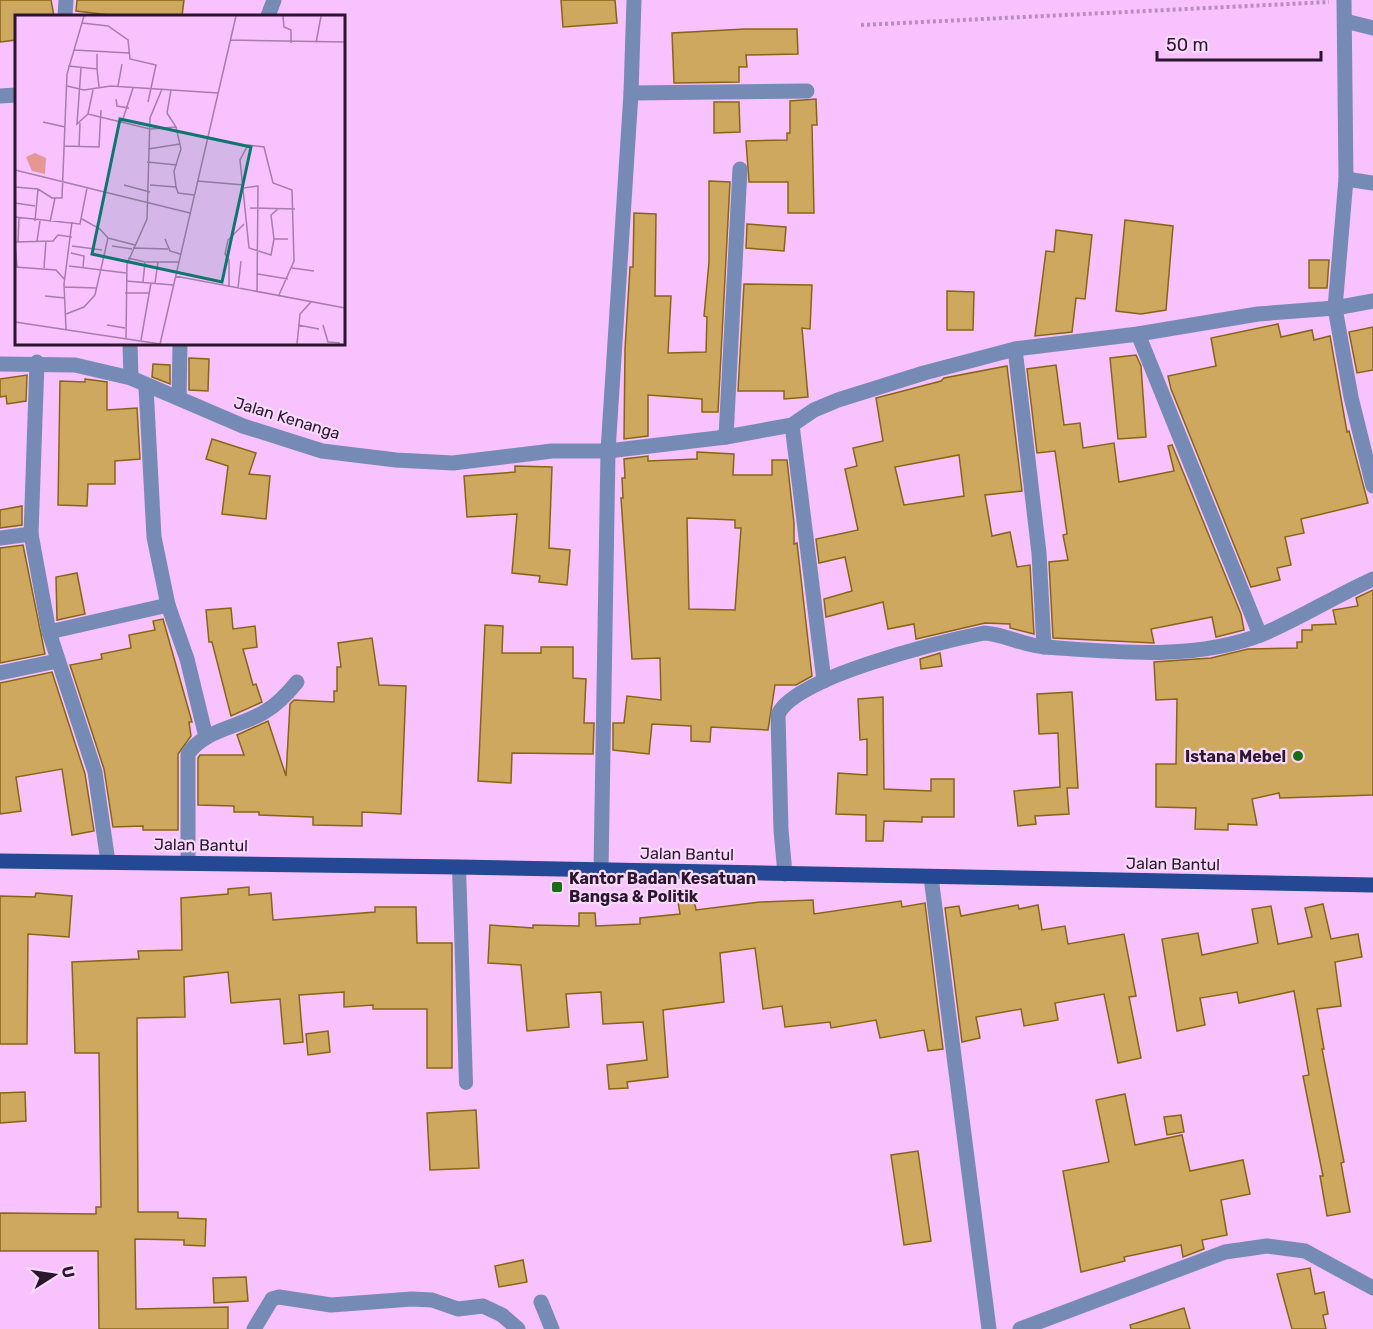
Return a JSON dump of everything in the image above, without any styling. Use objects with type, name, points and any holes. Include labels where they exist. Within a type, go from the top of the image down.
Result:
[{"type":"main road","name":"Jalan Bantul","points":[[0,861],[459,867],[1373,885]]},
{"type":"street","points":[[65,15],[66,0]]},
{"type":"street","points":[[268,15],[274,0]]},
{"type":"street","points":[[601,870],[604,804],[608,451],[631,93],[633,0]]},
{"type":"street","points":[[1344,1],[1346,179],[1335,308],[1351,398],[1373,486]]},
{"type":"street","points":[[1345,21],[1373,28]]},
{"type":"street","points":[[631,93],[807,91]]},
{"type":"street","points":[[0,96],[15,95]]},
{"type":"street","points":[[726,437],[740,169]]},
{"type":"street","points":[[1346,179],[1373,183]]},
{"type":"street","points":[[824,681],[792,425],[814,410],[838,400],[1015,349],[1138,334],[1258,314],[1335,308],[1373,301]]},
{"type":"street","points":[[1138,334],[1260,635]]},
{"type":"street","points":[[130,345],[131,378]]},
{"type":"street","points":[[179,399],[180,345]]},
{"type":"street","points":[[1015,349],[1039,553],[1044,647]]},
{"type":"street","points":[[37,362],[31,534],[49,632],[95,772],[108,862]]},
{"type":"street","name":"Jalan Kenanga","points":[[0,363],[37,362],[75,365],[131,378],[146,387],[243,426],[322,451],[396,460],[453,463],[552,451],[608,451],[726,437],[792,425]]},
{"type":"street","points":[[146,387],[154,537],[168,605],[187,659],[206,737]]},
{"type":"street","points":[[0,538],[31,534]]},
{"type":"street","points":[[785,874],[780,810],[778,715],[781,707],[789,699],[824,681],[900,652],[984,633],[996,633],[1021,644],[1044,647],[1161,652],[1210,649],[1260,635],[1302,617],[1373,579]]},
{"type":"street","points":[[49,632],[168,605]]},
{"type":"street","points":[[0,673],[57,661]]},
{"type":"street","points":[[188,863],[188,754],[194,745],[206,737],[266,712],[297,682]]},
{"type":"street","points":[[931,877],[989,1329]]},
{"type":"street","points":[[1020,1329],[1226,1252],[1267,1246],[1305,1251],[1373,1288]]},
{"type":"street","points":[[254,1329],[272,1299],[279,1297],[331,1305],[412,1299],[432,1300],[458,1309],[483,1306],[502,1315],[518,1329]]},
{"type":"street","points":[[541,1302],[552,1329]]},
{"type":"lane","points":[[459,867],[466,1083]]},
{"type":"path","points":[[861,26],[1344,1]]},
{"type":"building","points":[[0,0],[51,0],[54,15],[15,15],[15,40],[0,42]]},
{"type":"building","points":[[77,0],[184,0],[182,15],[110,15],[76,11]]},
{"type":"building","points":[[561,0],[615,0],[617,23],[563,27]]},
{"type":"building","points":[[797,29],[798,54],[746,55],[747,67],[739,67],[739,82],[674,83],[672,33]]},
{"type":"building","points":[[816,99],[817,125],[812,125],[814,213],[788,213],[788,182],[749,182],[746,141],[787,140],[787,133],[790,133],[790,101]]},
{"type":"building","points":[[714,102],[739,102],[740,132],[714,133]]},
{"type":"building","points":[[709,181],[730,182],[718,412],[702,412],[702,399],[648,395],[648,436],[624,439],[625,349],[630,267],[633,267],[634,213],[656,214],[655,296],[671,296],[668,353],[706,352],[707,317],[704,316],[709,262]]},
{"type":"building","points":[[1125,220],[1173,226],[1166,310],[1141,314],[1116,311]]},
{"type":"building","points":[[747,224],[786,227],[784,251],[746,248]]},
{"type":"building","points":[[1056,230],[1092,235],[1085,299],[1076,298],[1072,332],[1035,336],[1046,251],[1054,252]]},
{"type":"building","points":[[1309,260],[1329,260],[1327,288],[1309,288]]},
{"type":"building","points":[[744,284],[812,285],[810,329],[802,328],[808,397],[784,399],[784,391],[738,391]]},
{"type":"building","points":[[947,291],[974,292],[973,330],[947,330]]},
{"type":"building","points":[[1278,324],[1281,337],[1312,330],[1314,340],[1330,336],[1347,432],[1349,431],[1368,503],[1301,519],[1304,533],[1285,537],[1291,565],[1277,568],[1280,580],[1251,587],[1171,389],[1168,376],[1216,366],[1211,338]]},
{"type":"building","points":[[1373,327],[1373,370],[1357,373],[1349,332]]},
{"type":"building","points":[[1136,355],[1141,366],[1146,437],[1118,439],[1110,358]]},
{"type":"building","points":[[189,358],[209,359],[208,391],[189,390]]},
{"type":"building","points":[[153,364],[170,365],[170,384],[152,377]]},
{"type":"building","points":[[1056,365],[1064,425],[1080,423],[1083,448],[1114,443],[1119,482],[1174,471],[1168,446],[1172,445],[1241,614],[1244,630],[1216,637],[1212,617],[1151,629],[1154,643],[1053,638],[1049,562],[1068,560],[1063,535],[1067,534],[1055,451],[1037,453],[1027,369]]},
{"type":"building","points":[[1007,366],[1022,491],[985,495],[992,536],[1010,532],[1017,567],[1030,565],[1034,634],[1010,628],[1010,624],[985,623],[916,639],[914,624],[888,629],[883,602],[826,617],[824,599],[852,591],[845,557],[819,563],[816,539],[858,530],[845,469],[857,466],[853,448],[883,441],[876,398],[941,381],[944,378]],"holes":[[[959,455],[964,496],[904,505],[895,467]]]},
{"type":"building","points":[[27,375],[26,401],[7,404],[6,396],[0,397],[0,379]]},
{"type":"building","points":[[85,379],[107,382],[107,410],[137,408],[140,459],[115,461],[115,484],[88,484],[87,506],[58,505],[60,381],[85,382]]},
{"type":"building","points":[[212,439],[256,453],[249,474],[270,476],[266,519],[222,514],[228,466],[206,459]]},
{"type":"building","points":[[697,452],[734,454],[733,475],[772,475],[772,460],[787,460],[794,544],[797,543],[812,676],[796,685],[775,685],[768,730],[711,727],[710,742],[691,741],[691,726],[652,724],[649,754],[613,750],[613,723],[624,723],[627,696],[661,700],[660,658],[632,659],[621,498],[623,498],[622,478],[625,478],[624,459],[648,456],[648,461],[697,459]],"holes":[[[687,518],[735,520],[735,528],[741,528],[735,610],[689,609]]]},
{"type":"building","points":[[515,466],[552,467],[549,548],[570,550],[567,585],[539,582],[540,576],[512,573],[517,514],[467,517],[464,476],[515,472]]},
{"type":"building","points":[[22,506],[22,525],[0,528],[0,510]]},
{"type":"building","points":[[23,545],[45,654],[0,663],[0,548]]},
{"type":"building","points":[[77,573],[85,614],[57,620],[56,577]]},
{"type":"building","points":[[1373,590],[1373,795],[1280,798],[1279,793],[1252,799],[1257,825],[1228,824],[1228,830],[1195,829],[1196,808],[1156,807],[1156,764],[1176,764],[1177,699],[1156,700],[1154,662],[1211,658],[1248,649],[1297,648],[1297,642],[1302,642],[1302,630],[1312,630],[1312,625],[1336,624],[1333,610],[1358,606],[1356,598]]},
{"type":"building","points":[[231,608],[233,629],[255,626],[257,647],[243,649],[253,685],[256,684],[262,702],[231,716],[212,642],[209,642],[206,610]]},
{"type":"building","points":[[163,619],[192,722],[189,722],[191,736],[178,754],[178,830],[143,830],[143,826],[113,827],[104,769],[70,665],[102,659],[101,654],[131,648],[129,635],[155,630],[153,621]]},
{"type":"building","points":[[485,625],[503,626],[502,653],[541,653],[541,647],[573,647],[573,678],[586,679],[584,723],[594,723],[593,754],[512,753],[511,783],[478,781]]},
{"type":"building","points":[[372,638],[379,685],[406,686],[401,814],[362,812],[362,826],[313,825],[313,817],[259,815],[259,812],[234,812],[234,806],[198,805],[198,758],[200,755],[244,755],[237,735],[268,721],[286,776],[290,704],[294,700],[334,702],[334,691],[337,691],[337,667],[341,667],[338,643]]},
{"type":"building","points":[[940,653],[942,666],[921,669],[920,659]]},
{"type":"building","points":[[52,672],[85,774],[94,831],[72,835],[62,769],[16,777],[21,811],[0,814],[0,683]]},
{"type":"building","points":[[1072,692],[1078,788],[1067,788],[1069,814],[1035,816],[1036,824],[1018,826],[1014,791],[1060,787],[1058,733],[1039,734],[1037,694]]},
{"type":"building","points":[[883,697],[884,789],[931,791],[931,779],[954,779],[954,817],[922,817],[922,822],[884,821],[883,841],[866,841],[866,815],[836,814],[838,773],[867,775],[867,739],[860,740],[858,699]]},
{"type":"building","points":[[249,887],[249,895],[271,893],[273,920],[375,912],[375,907],[416,907],[417,943],[452,943],[452,1068],[427,1068],[427,1009],[373,1009],[373,1005],[344,1007],[344,992],[299,995],[303,1042],[284,1044],[280,999],[231,1003],[228,972],[184,977],[185,1017],[137,1018],[138,1212],[178,1212],[178,1218],[206,1219],[205,1246],[184,1245],[184,1240],[135,1239],[136,1309],[228,1307],[228,1329],[99,1329],[98,1251],[0,1251],[0,1213],[96,1214],[96,1207],[101,1207],[99,1053],[75,1053],[72,962],[139,959],[138,951],[182,950],[181,898],[228,894],[228,889]]},
{"type":"building","points":[[36,893],[72,896],[69,937],[28,934],[27,1044],[0,1044],[0,896],[35,897]]},
{"type":"building","points":[[694,900],[696,910],[760,902],[813,900],[814,914],[901,901],[902,907],[925,903],[943,1049],[928,1051],[924,1030],[880,1038],[876,1020],[831,1028],[830,1022],[785,1027],[782,1006],[763,1009],[755,948],[720,953],[724,1002],[663,1010],[668,1077],[627,1082],[628,1088],[609,1089],[607,1065],[647,1060],[643,1022],[603,1024],[601,992],[566,994],[569,1027],[527,1031],[521,965],[488,963],[490,925],[533,928],[533,925],[579,926],[579,913],[595,913],[596,926],[640,924],[640,918],[680,914],[678,902]]},
{"type":"building","points":[[1323,904],[1331,939],[1358,934],[1362,957],[1335,962],[1341,1006],[1317,1009],[1324,1049],[1322,1049],[1344,1162],[1341,1163],[1350,1212],[1327,1216],[1320,1176],[1323,1176],[1303,1076],[1309,1075],[1294,991],[1239,1003],[1237,992],[1200,998],[1205,1025],[1177,1031],[1162,939],[1198,933],[1202,955],[1258,943],[1252,909],[1271,906],[1278,944],[1312,937],[1305,908]]},
{"type":"building","points":[[1018,905],[1019,909],[1038,905],[1042,930],[1065,926],[1068,944],[1124,934],[1136,996],[1129,997],[1141,1058],[1118,1063],[1104,994],[1055,1003],[1058,1020],[1024,1026],[1021,1009],[976,1017],[980,1038],[962,1042],[945,908],[959,906],[961,916]]},
{"type":"building","points":[[328,1031],[330,1052],[308,1055],[306,1034]]},
{"type":"building","points":[[25,1092],[26,1121],[0,1123],[0,1093]]},
{"type":"building","points":[[1125,1094],[1135,1145],[1182,1135],[1190,1171],[1243,1160],[1250,1194],[1221,1200],[1227,1235],[1202,1240],[1204,1249],[1183,1257],[1181,1245],[1124,1257],[1125,1261],[1081,1272],[1063,1171],[1109,1162],[1096,1100]]},
{"type":"building","points":[[476,1110],[479,1168],[430,1170],[427,1113]]},
{"type":"building","points":[[1181,1115],[1184,1132],[1167,1135],[1164,1117]]},
{"type":"building","points":[[918,1151],[931,1241],[904,1245],[891,1155]]},
{"type":"building","points":[[523,1260],[527,1282],[499,1287],[495,1266]]},
{"type":"building","points":[[1310,1268],[1315,1294],[1324,1292],[1328,1314],[1323,1315],[1326,1329],[1292,1329],[1277,1274]]},
{"type":"building","points":[[246,1277],[248,1301],[214,1303],[213,1278]]},
{"type":"building","points":[[1184,1308],[1190,1329],[1131,1329],[1130,1325]]},
{"type":"place","name":"Istana Mebel","points":[[1298,756]]},
{"type":"place","name":"Kantor Badan Kesatuan Bangsa & Politik","points":[[557,887]]}]
